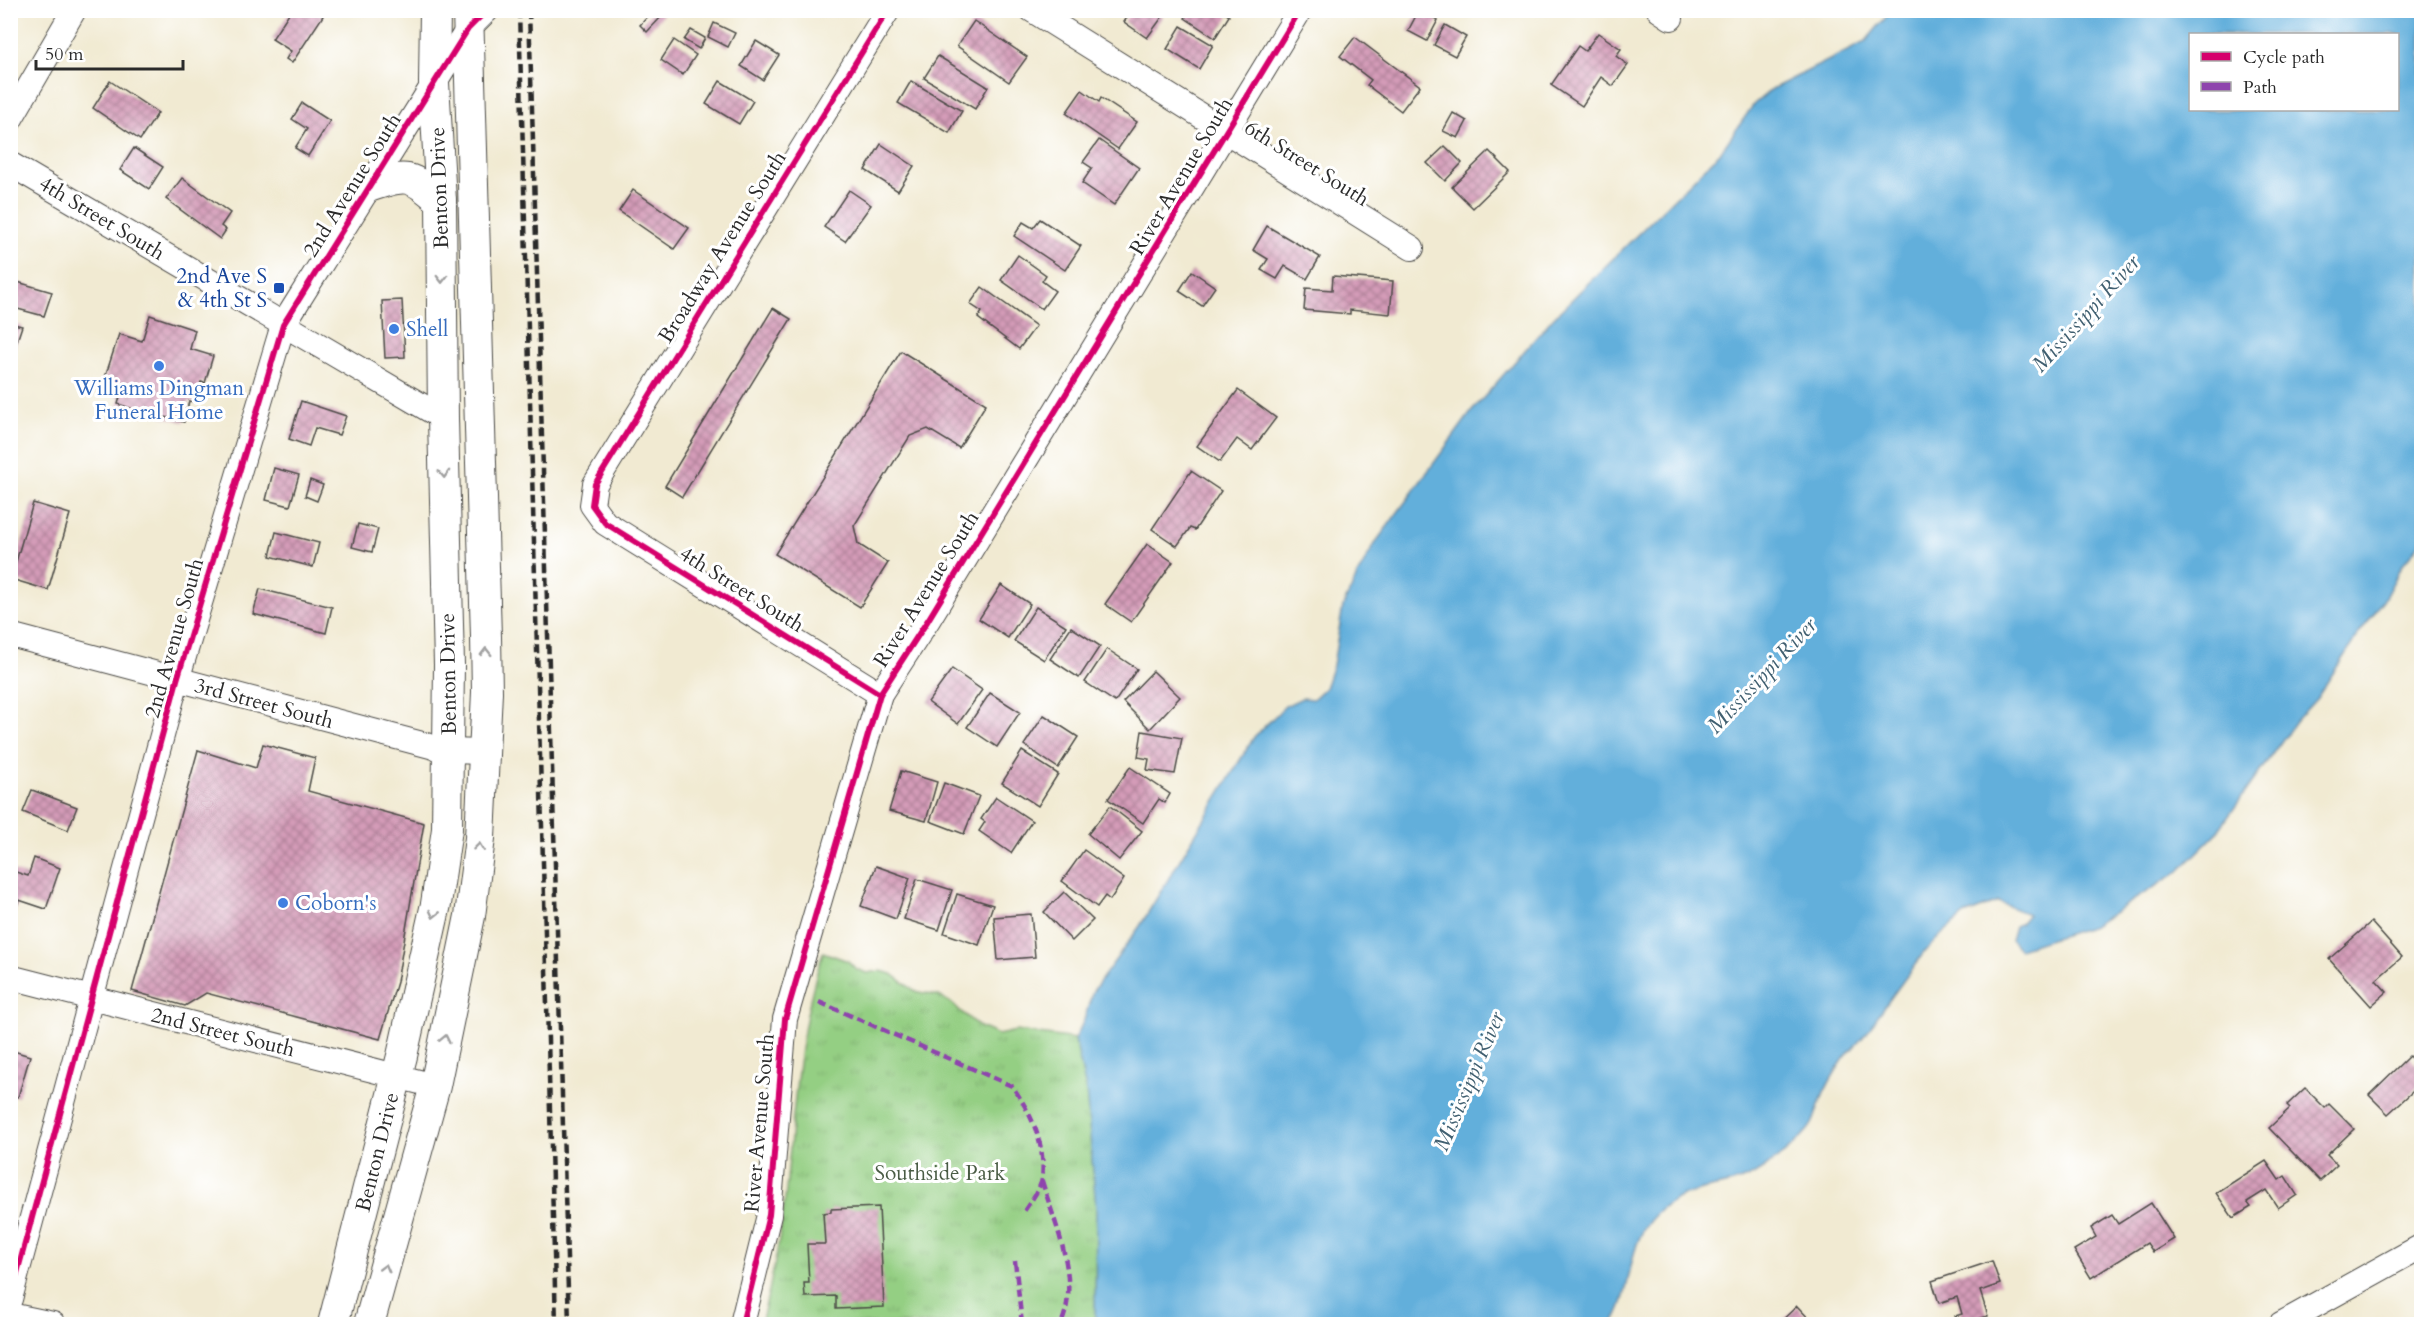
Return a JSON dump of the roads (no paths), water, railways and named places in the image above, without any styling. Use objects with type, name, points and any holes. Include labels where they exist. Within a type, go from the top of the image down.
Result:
[{"type":"main road","name":"Benton Drive","points":[[333,1324],[397,1075],[436,904],[447,829],[449,665],[441,201],[434,83],[435,10]]},
{"type":"main road","name":"Benton Drive","points":[[369,1324],[435,1086],[470,916],[480,837],[487,692],[474,15]]},
{"type":"main road","points":[[369,187],[397,177],[408,178],[421,184],[441,201]]},
{"type":"street","points":[[10,120],[74,10]]},
{"type":"street","name":"Broadway Avenue South","points":[[592,505],[595,484],[888,10]]},
{"type":"street","name":"6th Street South","points":[[1032,10],[1412,248]]},
{"type":"street","name":"River Avenue South","points":[[742,1324],[769,1215],[785,1019],[880,694],[928,620],[1300,10]]},
{"type":"street","name":"2nd Avenue South","points":[[10,1299],[93,1000],[177,680],[283,325],[474,15]]},
{"type":"street","name":"4th Street South","points":[[10,164],[443,417]]},
{"type":"street","name":"4th Street South","points":[[592,505],[605,523],[880,694]]},
{"type":"street","name":"3rd Street South","points":[[10,635],[449,751],[483,752]]},
{"type":"street","name":"2nd Street South","points":[[10,978],[435,1086]]},
{"type":"street","points":[[2281,1324],[2421,1246]]},
{"type":"street","points":[[10,1315],[52,1324]]},
{"type":"water","name":"Mississippi River","points":[[1892,10],[2421,11],[2421,542],[2403,564],[2383,601],[2357,636],[2317,698],[2295,722],[2216,834],[2178,872],[2093,926],[2019,949],[2011,940],[2015,926],[2020,924],[2028,914],[1998,902],[1964,915],[1925,951],[1870,1029],[1843,1060],[1825,1090],[1813,1122],[1802,1137],[1773,1161],[1747,1178],[1689,1194],[1666,1205],[1655,1215],[1645,1227],[1639,1240],[1624,1298],[1612,1324],[1095,1324],[1096,1207],[1086,1089],[1075,1039],[1093,991],[1140,926],[1254,737],[1285,706],[1302,698],[1313,699],[1325,688],[1333,665],[1343,606],[1359,572],[1376,542],[1472,411],[1553,318],[1720,153],[1754,104],[1772,89],[1865,42]]},
{"type":"railway","points":[[519,10],[556,1324]]},
{"type":"railway","points":[[529,10],[569,1324]]},
{"type":"place","name":"2nd Ave S & 4th St S","points":[[279,288]]},
{"type":"place","name":"Shell","points":[[394,329]]},
{"type":"place","name":"Williams Dingman Funeral Home","points":[[159,366]]},
{"type":"place","name":"Coborn's","points":[[283,903]]},
{"type":"park label","name":"Southside Park","points":[[940,1173]]}]
